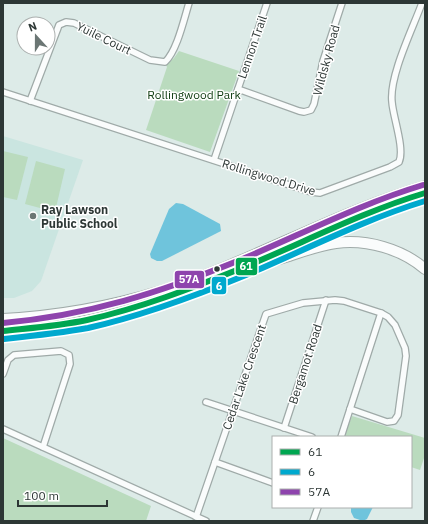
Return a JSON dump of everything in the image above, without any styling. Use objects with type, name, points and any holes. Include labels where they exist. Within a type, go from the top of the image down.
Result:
[{"type":"highway","points":[[228,274],[316,247],[336,243],[358,242],[388,248],[412,259],[425,268]]},
{"type":"main road","points":[[3,318],[62,313],[110,304],[162,290],[384,198],[425,185]]},
{"type":"main road","points":[[3,332],[56,326],[109,316],[157,301],[228,274],[387,206],[425,193]]},
{"type":"street","name":"Yuile Court","points":[[30,101],[59,25],[66,22],[74,23],[150,60],[165,62],[169,58],[189,3]]},
{"type":"street","name":"Lennon Trail","points":[[214,160],[266,3]]},
{"type":"street","name":"Wildsky Road","points":[[238,89],[299,111],[304,112],[312,110],[323,61],[342,3]]},
{"type":"street","name":"Rollingwood Drive","points":[[3,92],[311,192],[320,193],[390,167],[398,162],[400,152],[391,100],[401,58],[422,3]]},
{"type":"street","name":"Cedar Lake Crescent","points":[[196,517],[266,314],[302,303],[326,300],[344,301],[381,313]]},
{"type":"street","name":"Bergamot Road","points":[[284,428],[326,300]]},
{"type":"street","points":[[341,436],[350,409],[381,313],[395,325],[405,348],[398,415],[394,421],[387,422],[350,409]]},
{"type":"street","points":[[3,374],[8,360],[14,355],[61,351],[69,355],[70,364],[43,447]]},
{"type":"street","points":[[206,402],[309,436]]},
{"type":"street","points":[[3,430],[206,521]]},
{"type":"street","points":[[215,462],[272,483]]},
{"type":"street","points":[[313,521],[318,508]]},
{"type":"shaded area","name":"Ray Lawson Public School","points":[[3,136],[83,160],[41,281],[32,291],[14,298],[3,298]]},
{"type":"green space","name":"Rollingwood Park","points":[[179,51],[239,71],[210,152],[146,130],[167,67],[166,65]]},
{"type":"green space","points":[[3,151],[28,157],[17,200],[3,197]]},
{"type":"green space","points":[[36,161],[65,169],[55,212],[25,204]]},
{"type":"green space","points":[[352,416],[425,438],[425,455],[420,470],[412,467],[412,436],[344,436]]},
{"type":"green space","points":[[3,438],[151,506],[146,521],[3,521]]},
{"type":"water","points":[[176,203],[183,204],[220,224],[221,231],[162,261],[157,261],[151,258],[150,254],[169,209]]},
{"type":"water","points":[[351,508],[372,508],[367,519],[363,521],[354,518]]},
{"type":"transit line","name":"57A","points":[[3,323],[35,319],[95,308],[124,301],[181,283],[240,260],[353,210],[423,185]]},
{"type":"transit line","name":"61","points":[[3,331],[76,322],[147,304],[265,258],[355,218],[425,193]]},
{"type":"transit line","name":"6","points":[[4,339],[88,328],[188,298],[227,283],[357,226],[425,201]]},
{"type":"place","name":"Ray Lawson Public School","points":[[33,216]]}]
